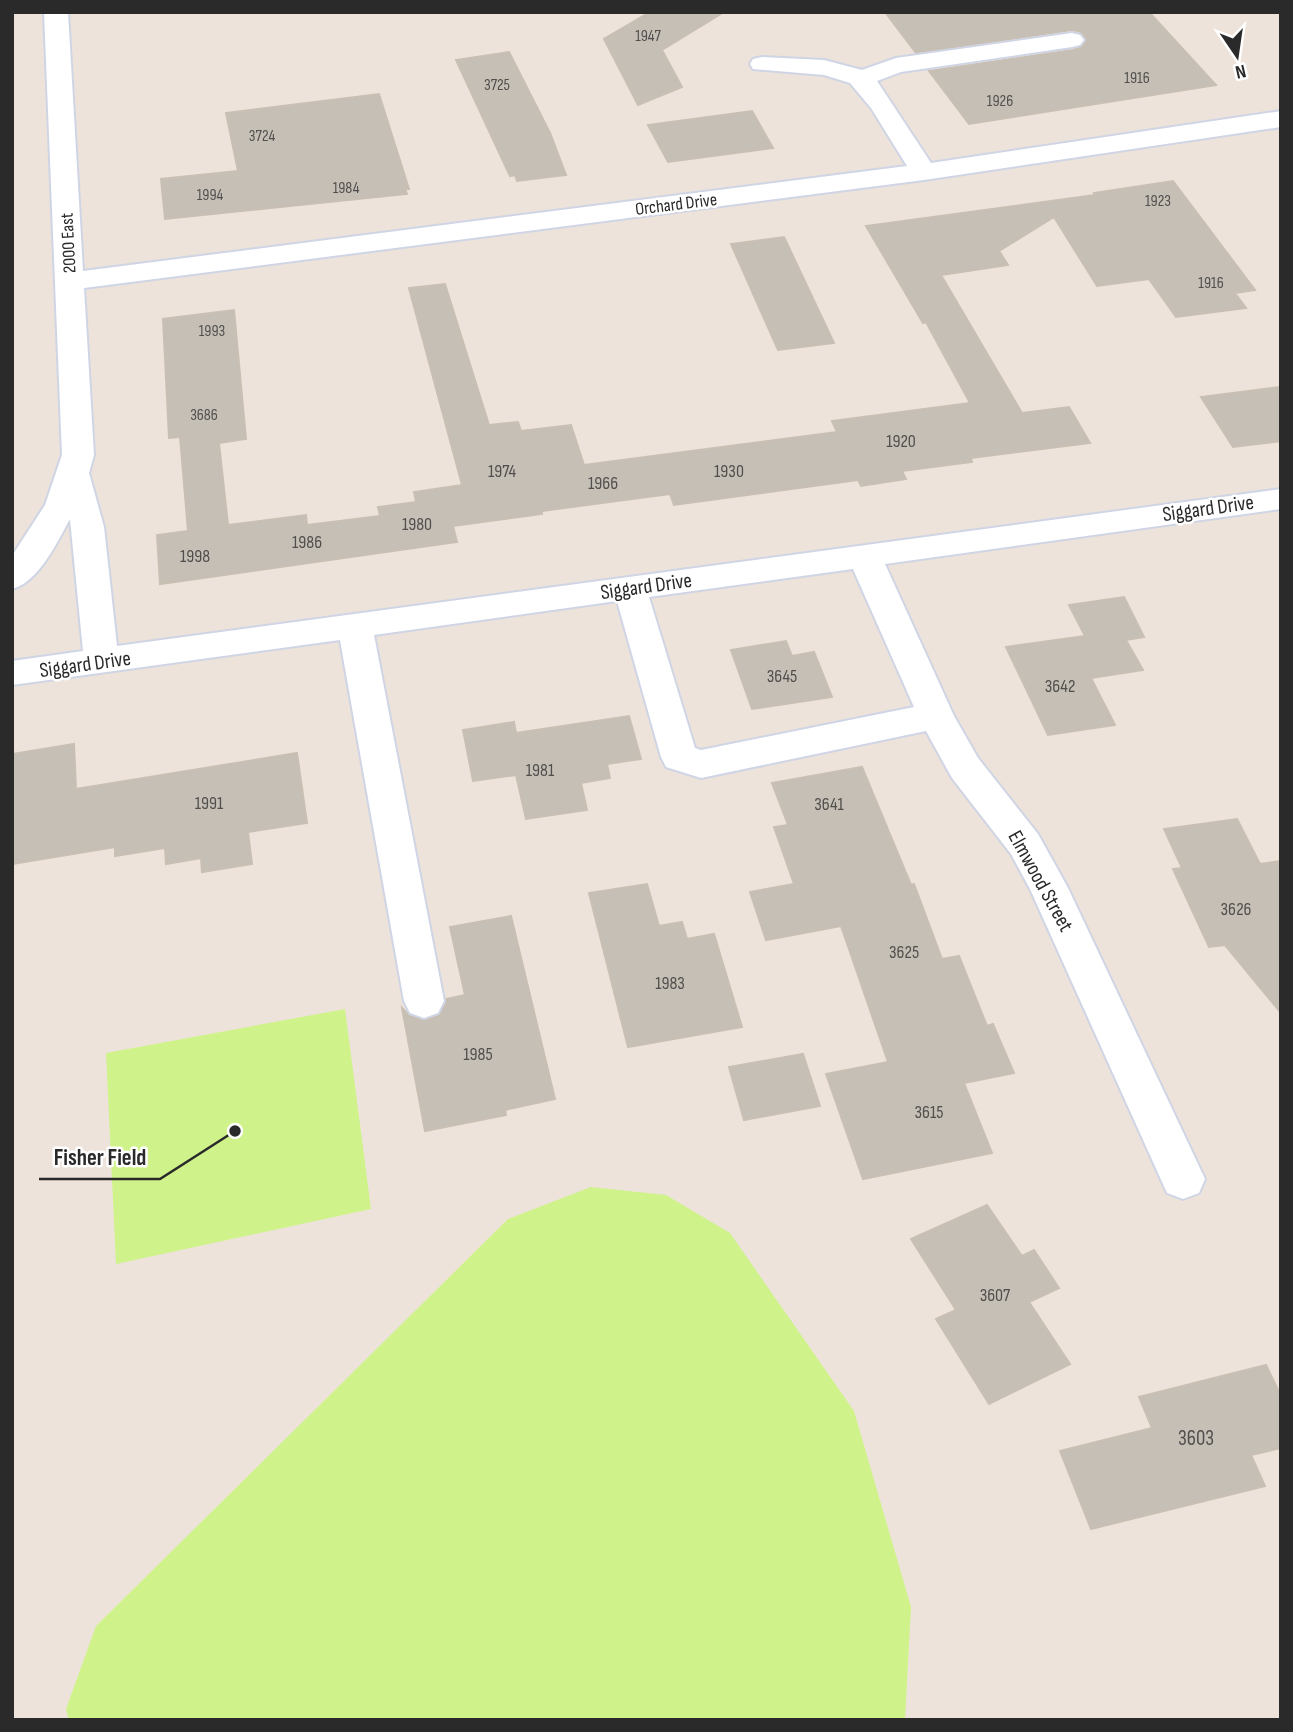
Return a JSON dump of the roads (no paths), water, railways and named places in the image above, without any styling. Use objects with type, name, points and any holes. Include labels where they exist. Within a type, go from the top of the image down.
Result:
[{"type":"street","name":"2000 East","points":[[12,579],[61,509],[78,455],[56,12]]},
{"type":"street","points":[[861,79],[896,65],[1072,40]]},
{"type":"street","points":[[762,64],[831,69],[861,79],[875,96],[924,173]]},
{"type":"street","name":"Orchard Drive","points":[[69,281],[924,173],[1281,119]]},
{"type":"street","name":"2000 East","points":[[74,474],[88,527],[101,661]]},
{"type":"street","name":"Siggard Drive","points":[[12,673],[1281,499]]},
{"type":"street","name":"Elmwood Street","points":[[863,555],[936,716],[965,768],[1031,855],[1183,1179]]},
{"type":"street","points":[[630,588],[679,757],[701,764],[936,716]]},
{"type":"street","points":[[355,626],[424,1001]]},
{"type":"place","name":"Fisher Field","points":[[235,1131]]}]
